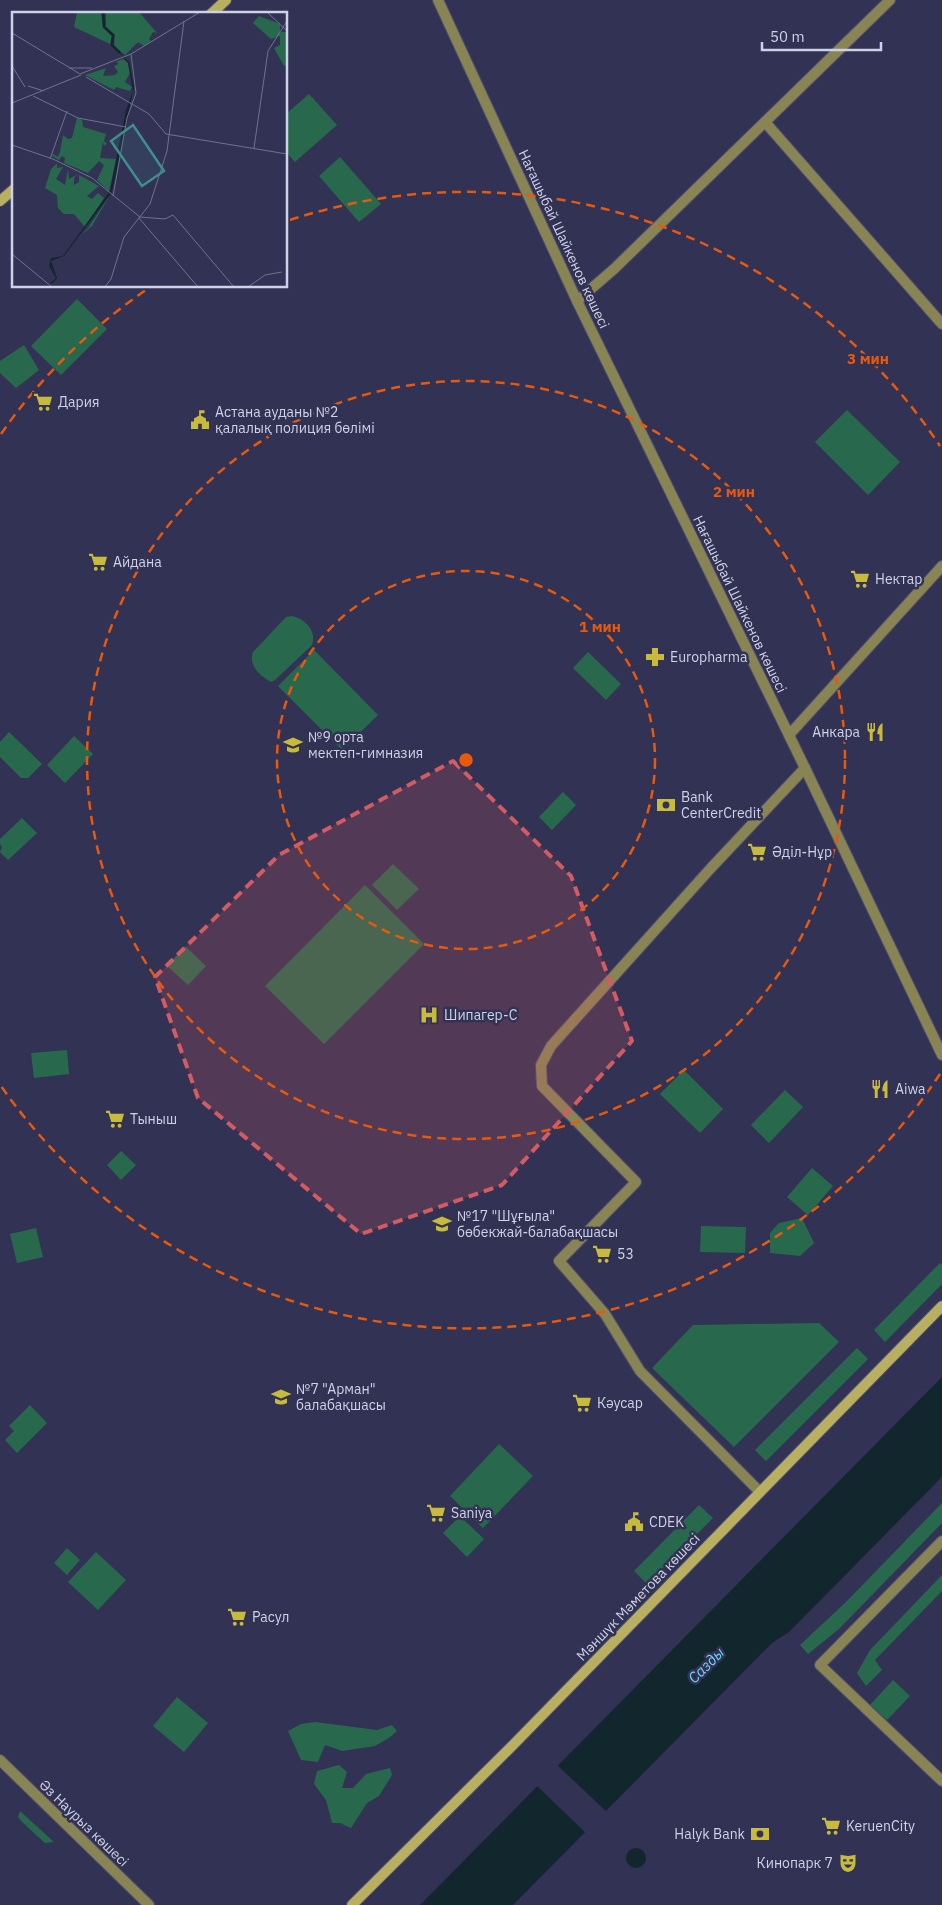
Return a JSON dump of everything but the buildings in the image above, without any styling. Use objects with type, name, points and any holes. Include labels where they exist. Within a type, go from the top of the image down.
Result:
[{"type":"main road","points":[[213,12],[226,0]]},
{"type":"main road","points":[[0,201],[12,191]]},
{"type":"main road","name":"Мәншүк Мәметова көшесі","points":[[352,1905],[514,1744],[942,1306]]},
{"type":"street","name":"Нағашыбай Шайкенов көшесі","points":[[438,0],[577,301],[805,768],[942,1055]]},
{"type":"street","points":[[577,301],[614,269],[890,0]]},
{"type":"street","points":[[765,122],[942,324]]},
{"type":"street","points":[[789,735],[942,566]]},
{"type":"street","points":[[760,1492],[640,1371],[605,1314],[559,1261],[636,1182],[542,1086],[541,1065],[557,1039],[711,868],[805,768]]},
{"type":"street","points":[[942,1541],[820,1665],[942,1782]]},
{"type":"street","name":"Әз Наурыз көшесі","points":[[0,1760],[149,1905]]},
{"type":"highlighted area","points":[[453,761],[571,876],[632,1041],[502,1185],[361,1234],[198,1098],[155,977],[279,855]]},
{"type":"green space","points":[[309,94],[337,125],[295,162],[288,154],[288,112]]},
{"type":"green space","points":[[340,157],[381,204],[359,222],[319,176]]},
{"type":"green space","points":[[77,299],[107,329],[61,375],[31,346]]},
{"type":"green space","points":[[24,345],[39,370],[16,388],[0,373],[0,361]]},
{"type":"green space","points":[[847,410],[900,462],[868,495],[815,442]]},
{"type":"green space","points":[[292,616],[309,626],[313,635],[312,645],[271,682],[256,670],[252,661],[253,652],[286,617]]},
{"type":"green space","points":[[314,650],[378,715],[342,750],[278,686]]},
{"type":"green space","points":[[588,652],[621,684],[606,700],[573,668]]},
{"type":"green space","points":[[9,732],[42,764],[28,778],[21,778],[0,757],[0,742]]},
{"type":"green space","points":[[74,736],[93,754],[65,783],[47,765]]},
{"type":"green space","points":[[563,792],[576,805],[552,830],[539,817]]},
{"type":"green space","points":[[22,818],[37,833],[8,860],[0,852],[2,847],[0,839]]},
{"type":"green space","points":[[393,864],[419,889],[397,910],[372,885]]},
{"type":"green space","points":[[365,885],[424,944],[324,1044],[265,986]]},
{"type":"green space","points":[[185,946],[206,966],[188,985],[167,966]]},
{"type":"green space","points":[[67,1050],[69,1074],[34,1078],[31,1053]]},
{"type":"green space","points":[[684,1070],[723,1109],[700,1133],[660,1094]]},
{"type":"green space","points":[[785,1090],[803,1107],[769,1143],[751,1125]]},
{"type":"green space","points":[[121,1151],[136,1165],[121,1180],[107,1165]]},
{"type":"green space","points":[[812,1168],[833,1186],[808,1215],[787,1197]]},
{"type":"green space","points":[[802,1218],[814,1243],[800,1256],[770,1253],[770,1233],[779,1223]]},
{"type":"green space","points":[[701,1226],[746,1227],[745,1253],[700,1252]]},
{"type":"green space","points":[[36,1228],[43,1257],[17,1263],[10,1234]]},
{"type":"green space","points":[[940,1263],[942,1265],[942,1284],[885,1342],[874,1330]]},
{"type":"green space","points":[[819,1323],[839,1342],[734,1447],[652,1368],[693,1325]]},
{"type":"green space","points":[[857,1348],[868,1359],[766,1461],[755,1450]]},
{"type":"green space","points":[[30,1405],[47,1423],[17,1453],[5,1440],[14,1431],[9,1426]]},
{"type":"green space","points":[[499,1444],[533,1476],[483,1528],[450,1496]]},
{"type":"green space","points":[[942,1503],[942,1523],[839,1629],[808,1654],[800,1645],[846,1602]]},
{"type":"green space","points":[[699,1505],[713,1518],[647,1584],[634,1571]]},
{"type":"green space","points":[[460,1516],[484,1539],[467,1557],[443,1533]]},
{"type":"green space","points":[[67,1548],[80,1560],[67,1575],[54,1563]]},
{"type":"green space","points":[[96,1552],[126,1580],[98,1610],[68,1582]]},
{"type":"green space","points":[[942,1575],[942,1591],[875,1660],[882,1670],[866,1686],[857,1673],[870,1650]]},
{"type":"green space","points":[[893,1680],[910,1696],[887,1720],[870,1705]]},
{"type":"green space","points":[[177,1697],[208,1723],[184,1752],[153,1726]]},
{"type":"green space","points":[[315,1722],[377,1730],[392,1725],[397,1731],[375,1746],[342,1751],[325,1745],[318,1762],[301,1760],[288,1731],[301,1724]]},
{"type":"green space","points":[[339,1765],[347,1772],[342,1788],[353,1788],[366,1774],[390,1768],[392,1775],[379,1796],[367,1803],[351,1828],[340,1823],[332,1823],[326,1800],[314,1784],[317,1771]]},
{"type":"green space","points":[[20,1811],[54,1842],[45,1843],[18,1817]]},
{"type":"water","name":"Сазды","points":[[942,1377],[942,1477],[789,1632],[772,1643],[513,1905],[420,1905]]},
{"type":"water","points":[[636,1848],[643,1851],[646,1858],[643,1865],[636,1868],[629,1865],[626,1858],[629,1851]]},
{"type":"pier","points":[[556,1764],[608,1813],[587,1834],[536,1785]]},
{"type":"place","name":"Дария","points":[[43,402]]},
{"type":"place","name":"Астана ауданы №2 қалалық полиция бөлімі","points":[[200,420]]},
{"type":"place","name":"Айдана","points":[[98,562]]},
{"type":"place","name":"Нектар","points":[[860,579]]},
{"type":"place","name":"Europharma","points":[[655,657]]},
{"type":"place","name":"Анкара","points":[[875,732]]},
{"type":"place","name":"№9 орта мектеп-гимназия","points":[[293,745]]},
{"type":"place","name":"Bank CenterCredit","points":[[666,805]]},
{"type":"place","name":"Әділ-Нұр","points":[[757,852]]},
{"type":"place","name":"Шипагер-С","points":[[429,1015]]},
{"type":"place","name":"Aiwa","points":[[880,1089]]},
{"type":"place","name":"Тыныш","points":[[115,1119]]},
{"type":"place","name":"№17 \"Шұғыла\" бөбекжай-балабақшасы","points":[[442,1224]]},
{"type":"place","name":"53","points":[[602,1254]]},
{"type":"place","name":"№7 \"Арман\" балабақшасы","points":[[281,1397]]},
{"type":"place","name":"Кәусар","points":[[582,1403]]},
{"type":"place","name":"Saniya","points":[[436,1513]]},
{"type":"place","name":"CDEK","points":[[634,1522]]},
{"type":"place","name":"Расул","points":[[237,1617]]},
{"type":"place","name":"KeruenCity","points":[[831,1826]]},
{"type":"place","name":"Halyk Bank","points":[[760,1834]]},
{"type":"place","name":"Кинопарк 7","points":[[848,1863]]}]
